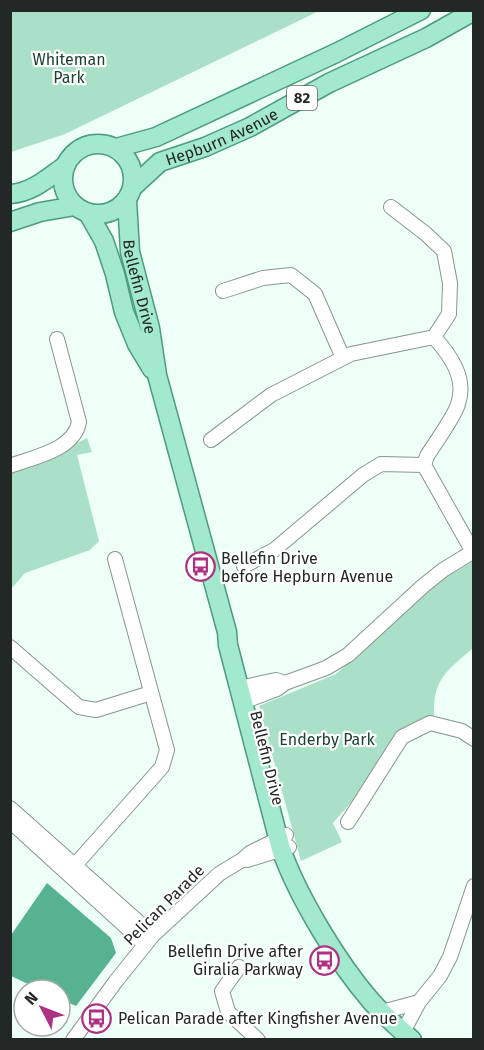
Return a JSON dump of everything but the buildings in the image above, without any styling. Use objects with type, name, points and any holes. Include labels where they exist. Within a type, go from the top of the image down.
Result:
[{"type":"main road","name":"Hepburn Avenue","points":[[116,148],[156,137],[336,53],[421,10]]},
{"type":"main road","name":"Hepburn Avenue","points":[[130,193],[160,162],[205,147],[250,127],[329,82],[426,38],[474,11]]},
{"type":"main road","name":"82","points":[[10,194],[21,194],[35,187],[66,165],[74,153],[87,145],[102,143],[116,148]]},
{"type":"main road","points":[[116,148],[127,158],[133,171],[130,193]]},
{"type":"main road","points":[[66,165],[63,180],[66,194],[81,210]]},
{"type":"main road","name":"82","points":[[10,222],[40,212],[81,210],[102,215],[117,210],[130,193]]},
{"type":"main road","name":"Bellefin Drive","points":[[130,193],[130,252],[150,328],[157,375],[246,694],[290,874],[315,919],[353,978],[371,1002],[408,1036]]},
{"type":"main road","name":"Bellefin Drive","points":[[81,210],[103,239],[115,274],[124,312],[137,344],[157,375]]},
{"type":"street","points":[[211,440],[271,395],[351,354],[434,337],[449,314],[450,283],[444,251],[391,207]]},
{"type":"street","points":[[223,291],[263,278],[291,275],[315,294],[343,358]]},
{"type":"street","points":[[246,694],[276,680],[285,683],[326,668],[348,655],[423,586],[443,570],[473,552],[424,465],[458,404],[460,379],[449,354],[434,337]]},
{"type":"street","points":[[10,466],[64,444],[77,433],[79,422],[57,339]]},
{"type":"street","points":[[244,566],[274,550],[363,475],[381,464],[424,465]]},
{"type":"street","points":[[71,869],[162,767],[167,750],[115,559]]},
{"type":"street","points":[[10,647],[79,707],[96,710],[152,693]]},
{"type":"street","points":[[348,822],[402,737],[430,723],[462,731],[474,739]]},
{"type":"street","points":[[10,808],[71,869],[149,940]]},
{"type":"street","points":[[10,821],[71,869]]},
{"type":"street","name":"Pelican Parade","points":[[73,1040],[149,940],[219,874],[242,860],[250,860],[284,842]]},
{"type":"street","points":[[408,1036],[419,1002],[440,976],[450,957],[474,886]]},
{"type":"street","points":[[239,967],[222,991],[228,1012],[251,1037]]},
{"type":"street","points":[[382,1012],[419,1002]]},
{"type":"green space","name":"Whiteman Park","points":[[10,11],[319,11],[65,134],[11,152]]},
{"type":"green space","points":[[87,438],[92,452],[77,455],[99,541],[90,550],[25,573],[11,589],[11,471]]},
{"type":"green space","name":"Enderby Park","points":[[473,561],[473,648],[455,663],[439,684],[434,704],[434,717],[412,723],[393,741],[380,758],[370,781],[333,823],[342,842],[301,861],[259,706],[336,674],[440,581]]},
{"type":"shaded area","points":[[47,883],[111,938],[116,953],[76,1006],[72,1004],[72,978],[15,978],[11,976],[11,935]]},
{"type":"place","name":"Bellefin Drive before Hepburn Avenue","points":[[200,567]]},
{"type":"place","name":"Bellefin Drive after Giralia Parkway","points":[[324,960]]},
{"type":"place","name":"Pelican Parade after Kingfisher Avenue","points":[[97,1018]]}]
